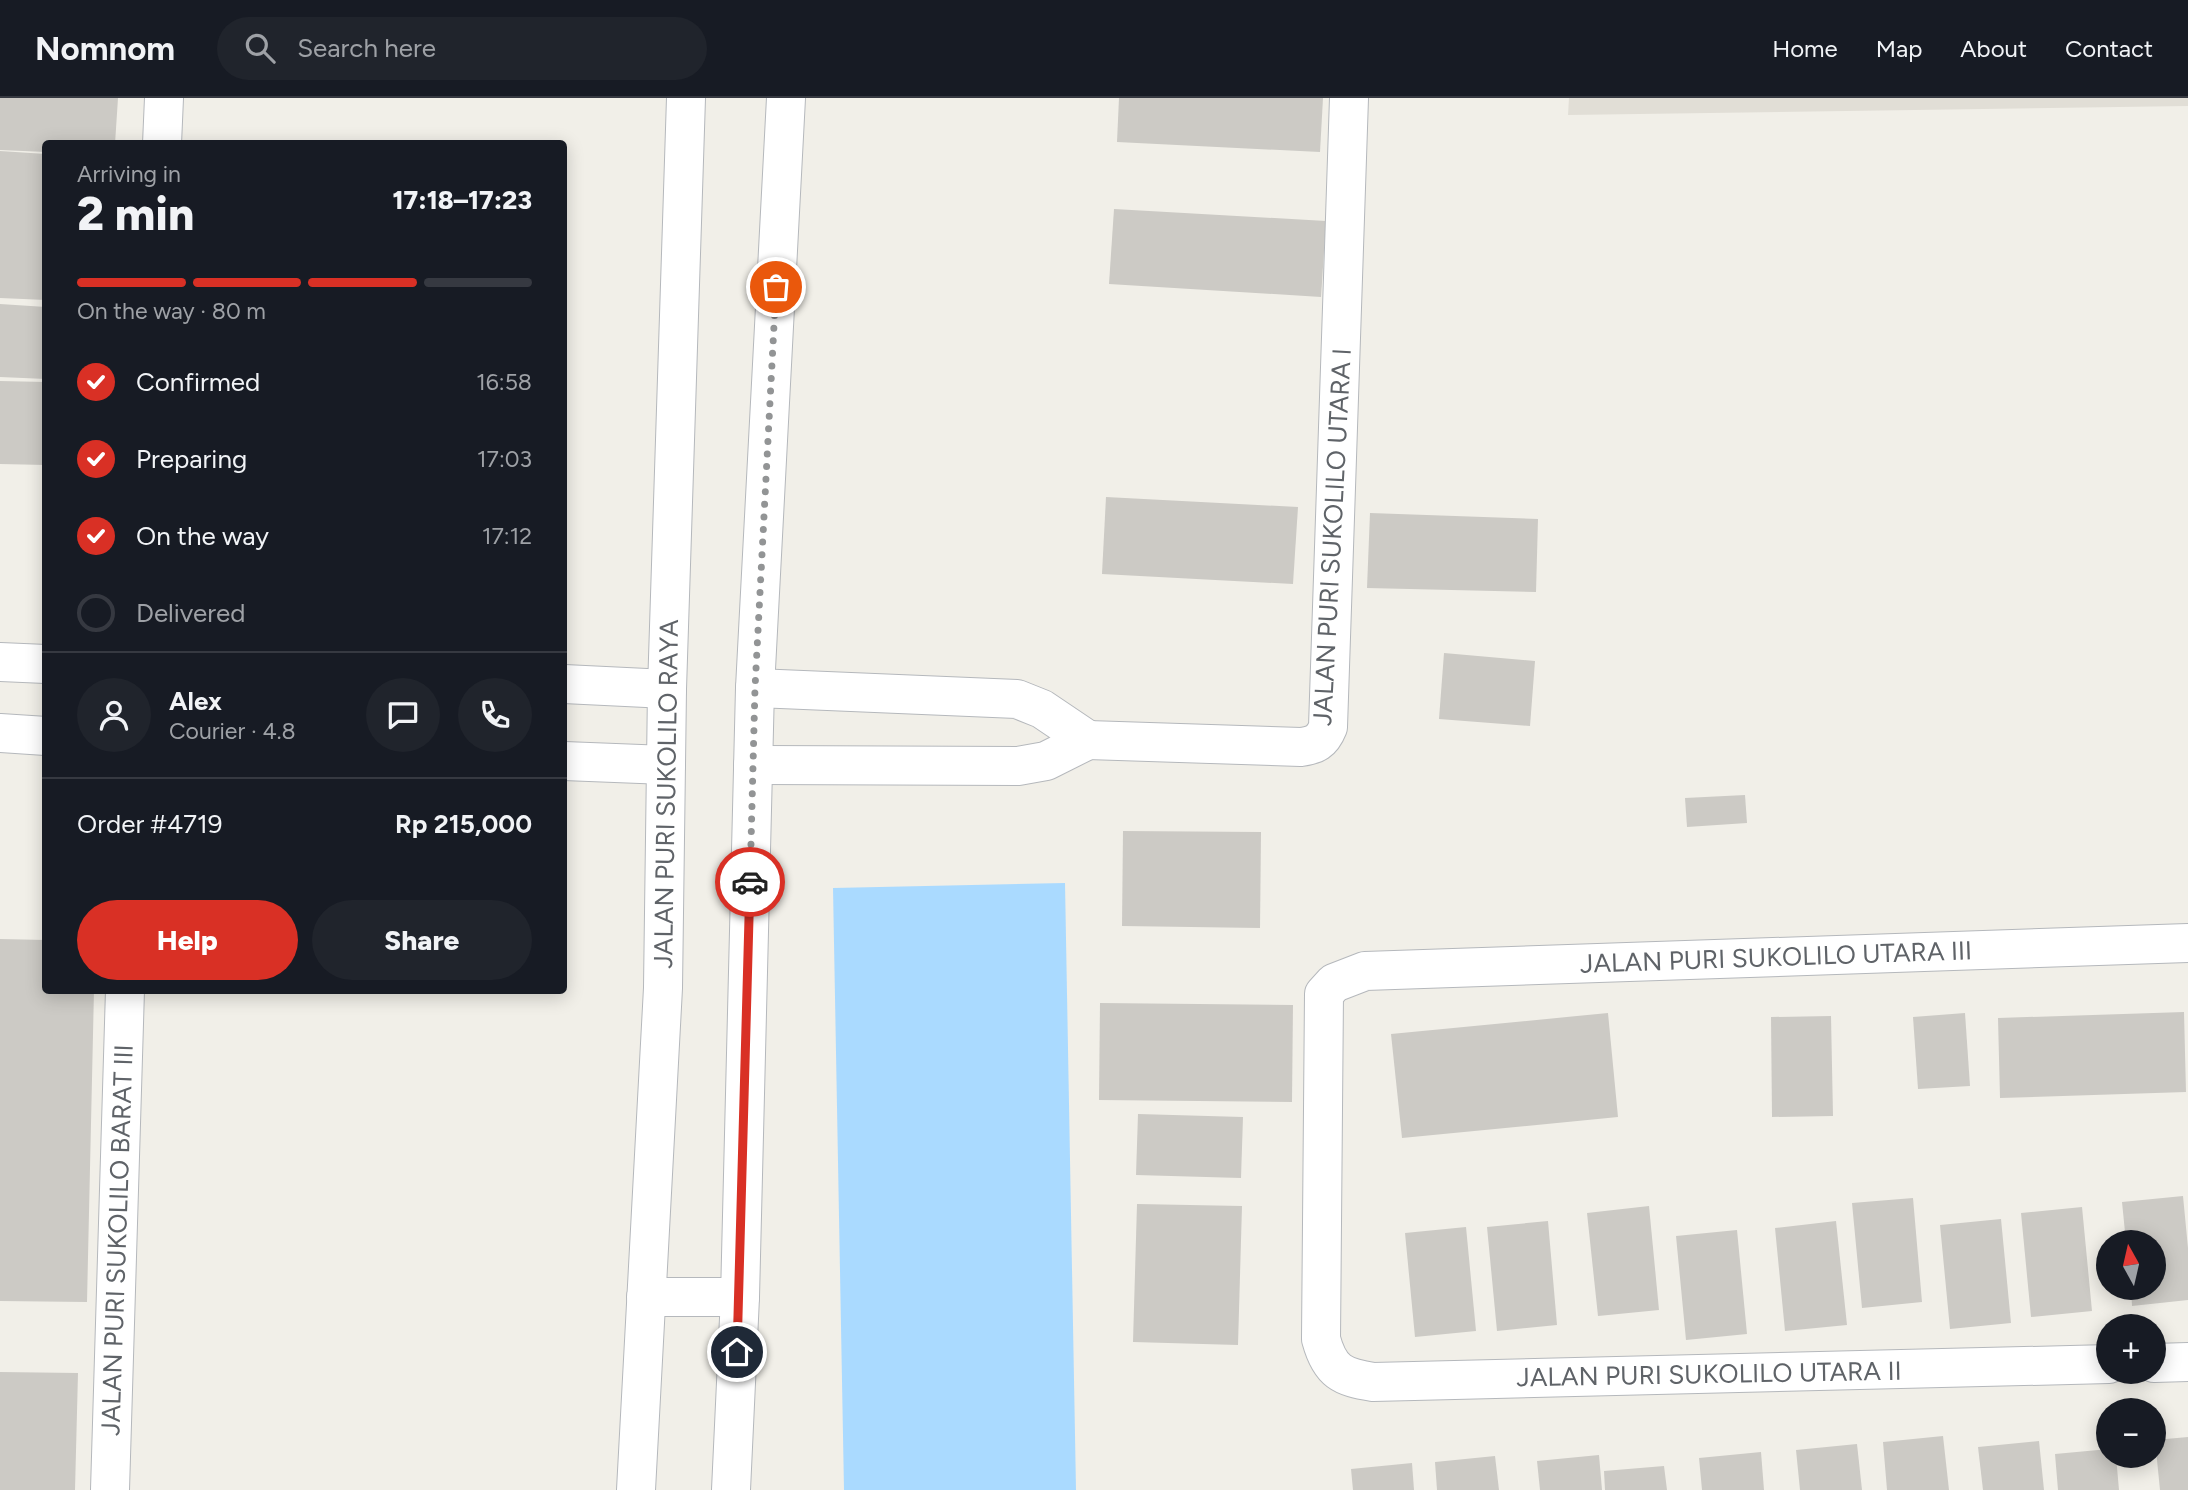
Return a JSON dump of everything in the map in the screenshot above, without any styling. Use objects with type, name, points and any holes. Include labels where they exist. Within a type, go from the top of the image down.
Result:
[{"type":"street","points":[[162,140],[164,98]]},
{"type":"street","name":"JALAN PURI SUKOLILO RAYA","points":[[636,1490],[663,988],[667,689],[686,98]]},
{"type":"street","points":[[731,1490],[740,1297],[755,688],[786,98]]},
{"type":"street","name":"JALAN PURI SUKOLILO UTARA I","points":[[1088,740],[1301,747],[1314,745],[1325,735],[1328,727],[1349,98]]},
{"type":"street","points":[[0,662],[42,664]]},
{"type":"street","points":[[567,684],[667,689]]},
{"type":"street","points":[[753,765],[1018,766],[1046,761],[1088,740],[1042,709],[1017,699],[755,688]]},
{"type":"street","points":[[0,733],[42,736]]},
{"type":"street","points":[[567,761],[666,765]]},
{"type":"street","name":"JALAN PURI SUKOLILO UTARA III","points":[[1324,1350],[1321,1339],[1324,994],[1334,983],[1365,971],[2188,943]]},
{"type":"street","name":"JALAN PURI SUKOLILO BARAT III","points":[[110,1490],[125,994]]},
{"type":"street","points":[[646,1297],[740,1297]]},
{"type":"street","name":"JALAN PURI SUKOLILO UTARA II","points":[[1324,1350],[1340,1373],[1373,1382],[2096,1364]]},
{"type":"street","points":[[2166,1363],[2188,1362]]},
{"type":"shaded area","points":[[1569,98],[2188,98],[2188,106],[1568,115]]},
{"type":"water","points":[[1065,883],[1076,1490],[844,1490],[833,888]]},
{"type":"building","points":[[0,98],[118,98],[115,140],[42,140],[42,152],[0,150]]},
{"type":"building","points":[[1119,98],[1323,98],[1320,152],[1117,142]]},
{"type":"building","points":[[0,151],[42,154],[42,300],[0,298]]},
{"type":"building","points":[[1114,209],[1326,221],[1321,297],[1109,284]]},
{"type":"building","points":[[0,304],[42,307],[42,379],[0,377]]},
{"type":"building","points":[[0,381],[42,382],[42,465],[0,464]]},
{"type":"building","points":[[1106,497],[1298,507],[1293,584],[1102,574]]},
{"type":"building","points":[[1370,513],[1538,519],[1536,592],[1367,588]]},
{"type":"building","points":[[1444,653],[1535,661],[1530,726],[1439,719]]},
{"type":"building","points":[[1745,795],[1747,823],[1687,827],[1685,798]]},
{"type":"building","points":[[1123,831],[1261,832],[1260,928],[1122,926]]},
{"type":"building","points":[[0,939],[42,940],[42,994],[94,994],[87,1302],[0,1301]]},
{"type":"building","points":[[1100,1003],[1293,1005],[1292,1102],[1099,1100]]},
{"type":"building","points":[[2184,1012],[2186,1092],[2000,1098],[1998,1018]]},
{"type":"building","points":[[1608,1013],[1618,1117],[1402,1138],[1391,1034]]},
{"type":"building","points":[[1965,1013],[1970,1086],[1918,1089],[1913,1017]]},
{"type":"building","points":[[1831,1016],[1833,1116],[1772,1117],[1771,1017]]},
{"type":"building","points":[[1138,1114],[1243,1117],[1241,1178],[1136,1175]]},
{"type":"building","points":[[2183,1196],[2188,1248],[2188,1300],[2132,1306],[2132,1300],[2166,1300],[2166,1230],[2125,1230],[2122,1202]]},
{"type":"building","points":[[1913,1198],[1922,1302],[1862,1308],[1852,1203]]},
{"type":"building","points":[[1137,1204],[1242,1206],[1238,1345],[1133,1342]]},
{"type":"building","points":[[1649,1206],[1659,1310],[1598,1316],[1587,1213]]},
{"type":"building","points":[[2082,1207],[2092,1311],[2031,1317],[2021,1213]]},
{"type":"building","points":[[2001,1219],[2011,1323],[1950,1329],[1940,1225]]},
{"type":"building","points":[[1548,1221],[1557,1325],[1497,1331],[1487,1227]]},
{"type":"building","points":[[1836,1221],[1847,1325],[1785,1331],[1775,1228]]},
{"type":"building","points":[[1466,1227],[1476,1331],[1415,1337],[1405,1233]]},
{"type":"building","points":[[1737,1230],[1747,1334],[1686,1340],[1676,1236]]},
{"type":"building","points":[[0,1372],[78,1373],[75,1490],[0,1490]]},
{"type":"building","points":[[1943,1436],[1949,1490],[1887,1490],[1883,1442]]},
{"type":"building","points":[[2188,1437],[2188,1490],[2160,1490],[2158,1468],[2166,1468],[2166,1439]]},
{"type":"building","points":[[2039,1441],[2044,1490],[1983,1490],[1978,1447]]},
{"type":"building","points":[[1857,1444],[1862,1490],[1800,1490],[1796,1450]]},
{"type":"building","points":[[2096,1450],[2096,1468],[2117,1468],[2119,1490],[2058,1490],[2055,1454]]},
{"type":"building","points":[[1761,1452],[1764,1490],[1702,1490],[1699,1458]]},
{"type":"building","points":[[1599,1455],[1602,1490],[1540,1490],[1537,1461]]},
{"type":"building","points":[[1495,1456],[1499,1490],[1437,1490],[1435,1462]]},
{"type":"building","points":[[1412,1463],[1414,1490],[1353,1490],[1351,1469]]},
{"type":"building","points":[[1664,1466],[1667,1490],[1605,1490],[1604,1471]]},
{"type":"way so far","points":[[750,882],[755,688],[776,287]]},
{"type":"route","points":[[737,1352],[750,882]]}]
